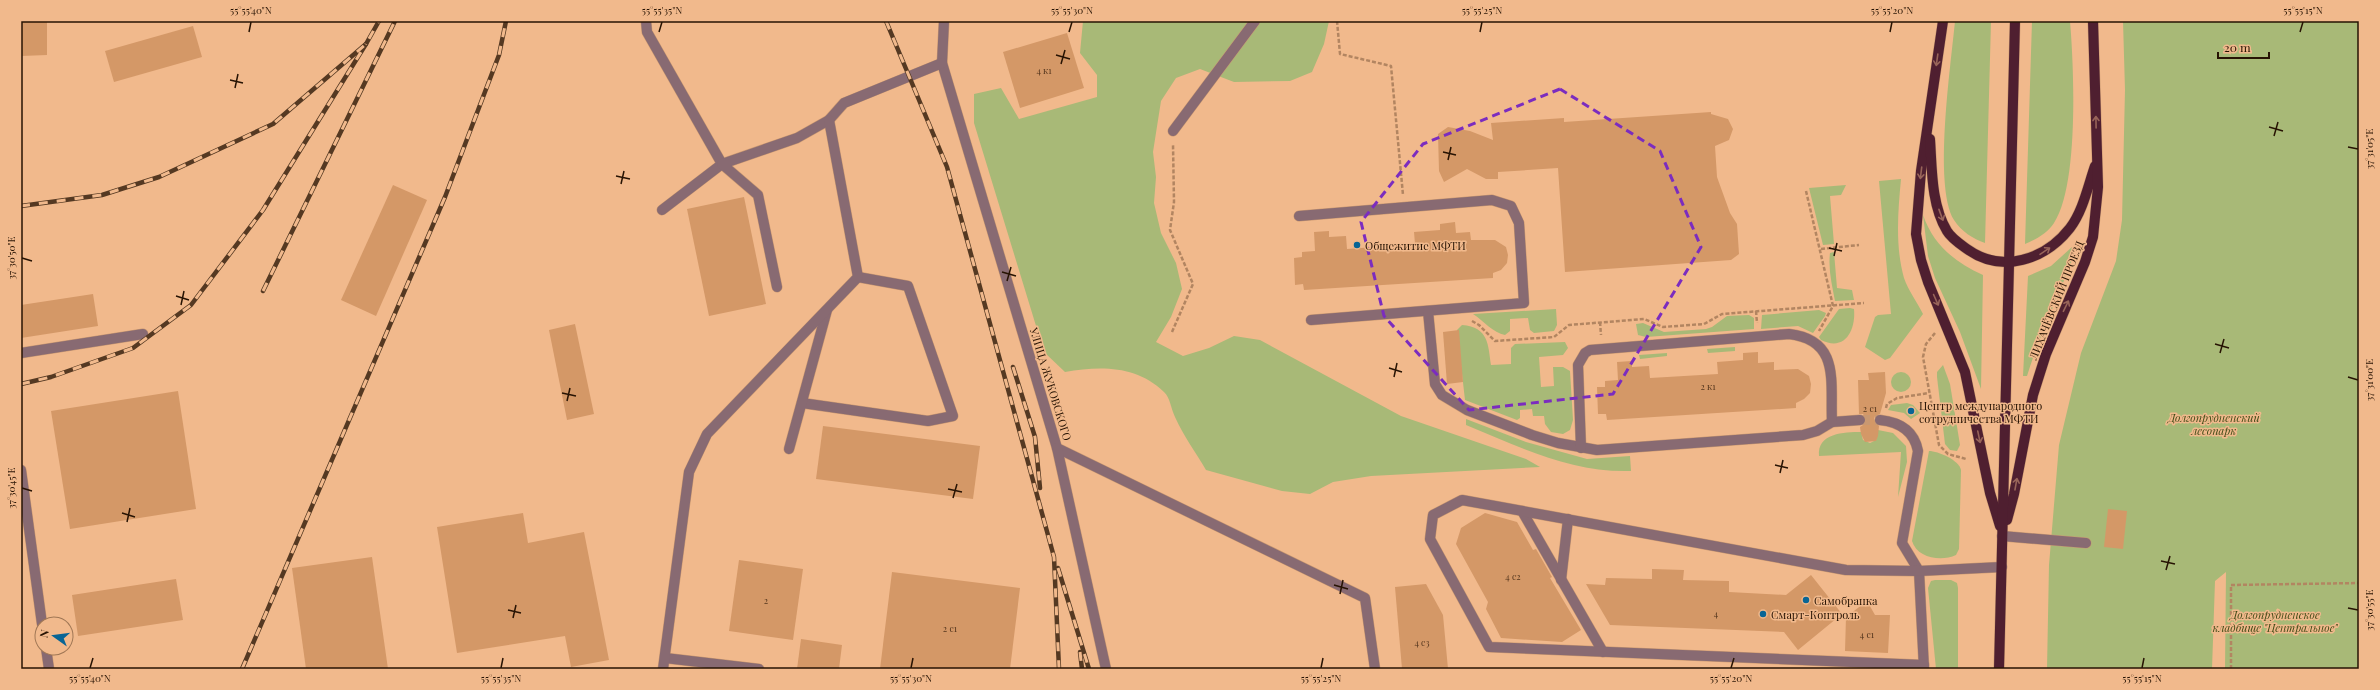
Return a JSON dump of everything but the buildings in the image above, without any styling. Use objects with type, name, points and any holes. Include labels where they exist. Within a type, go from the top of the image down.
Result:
[{"type":"main road","name":"ЛИХАЧЁВСКИЙ ПРОЕЗД","points":[[1943,21],[1928,121],[1918,202],[1916,234],[1921,260],[1965,372],[1990,493],[2002,536]]},
{"type":"main road","name":"ЛИХАЧЁВСКИЙ ПРОЕЗД","points":[[1999,669],[2015,21]]},
{"type":"main road","name":"ЛИХАЧЁВСКИЙ ПРОЕЗД","points":[[2002,536],[2014,494],[2033,395],[2046,354],[2085,262],[2093,237],[2098,187],[2093,21]]},
{"type":"main road","points":[[1928,121],[1933,182],[1939,210],[1947,231],[1976,255],[1992,261],[2009,262],[2038,255],[2055,244],[2071,227],[2083,202],[2097,161]]},
{"type":"street","points":[[646,21],[648,32],[722,164],[758,195],[777,287]]},
{"type":"street","name":"УЛИЦА ЖУКОВСКОГО","points":[[944,21],[942,63],[1057,448],[1365,598],[1375,669]]},
{"type":"street","points":[[1173,131],[1255,21]]},
{"type":"street","points":[[662,210],[722,164],[797,138],[828,120],[844,103],[942,63]]},
{"type":"street","points":[[828,120],[858,277]]},
{"type":"street","points":[[1299,216],[1492,200],[1511,206],[1520,223],[1524,303],[1311,320]]},
{"type":"street","points":[[663,669],[689,472],[707,434],[858,277]]},
{"type":"street","points":[[802,403],[928,421],[953,416],[908,286],[858,277]]},
{"type":"street","points":[[789,449],[827,309]]},
{"type":"street","points":[[1428,311],[1435,384],[1442,395],[1467,410],[1532,435],[1581,448],[1597,450],[1803,435],[1817,431],[1832,422],[1860,420]]},
{"type":"street","points":[[21,353],[143,334]]},
{"type":"street","points":[[1581,448],[1578,365],[1585,353],[1590,350],[1789,334],[1805,337],[1819,345],[1830,362],[1832,422]]},
{"type":"street","points":[[1883,420],[1901,425],[1908,430],[1916,442],[1917,461],[1902,543],[1919,571],[1924,667],[1489,647],[1430,540],[1433,515],[1462,500],[1846,570],[1919,571],[2002,567]]},
{"type":"street","points":[[1057,448],[1106,669]]},
{"type":"street","points":[[21,470],[41,616]]},
{"type":"street","points":[[1522,511],[1603,652]]},
{"type":"street","points":[[1561,580],[1568,519]]},
{"type":"street","points":[[2002,536],[2086,543]]},
{"type":"street","points":[[47,656],[49,669]]},
{"type":"street","points":[[665,658],[759,669]]},
{"type":"path","points":[[1337,21],[1340,54],[1391,66],[1404,207]]},
{"type":"path","points":[[1172,332],[1193,284],[1170,230],[1174,202],[1173,131]]},
{"type":"path","points":[[1806,192],[1833,306],[1830,315],[1816,335]]},
{"type":"path","points":[[1820,249],[1859,245]]},
{"type":"path","points":[[1466,321],[1479,324],[1495,341],[1554,337],[1569,325],[1644,319],[1663,327],[1704,324],[1722,314],[1864,303]]},
{"type":"path","points":[[1756,311],[1758,330]]},
{"type":"path","points":[[1600,322],[1602,342]]},
{"type":"path","points":[[1935,333],[1926,344],[1923,357],[1939,445],[1948,454],[1966,459]]},
{"type":"path","points":[[1883,420],[1887,404],[1890,401],[1930,393]]},
{"type":"path","points":[[2230,669],[2231,585],[2359,583]]},
{"type":"highlighted area","points":[[1560,89],[1660,151],[1701,247],[1613,394],[1469,410],[1384,316],[1361,222],[1423,144]]},
{"type":"green space","points":[[1083,21],[1329,21],[1324,44],[1312,72],[1290,81],[1234,82],[1200,69],[1176,78],[1161,101],[1153,152],[1156,177],[1154,203],[1161,233],[1176,263],[1182,289],[1171,317],[1156,342],[1183,356],[1209,348],[1234,336],[1260,340],[1401,416],[1526,459],[1540,467],[1371,476],[1333,482],[1310,494],[1282,491],[1206,470],[1178,424],[1168,397],[1153,383],[1130,372],[1117,370],[1091,369],[1065,372],[1044,352],[974,123],[974,94],[1001,88],[1019,119],[1097,97],[1097,75],[1080,53]]},
{"type":"green space","points":[[1955,21],[1991,21],[1985,243],[1976,239],[1960,228],[1954,220],[1948,203],[1945,180],[1945,124]]},
{"type":"green space","points":[[2032,21],[2070,21],[2073,67],[2073,125],[2068,182],[2062,205],[2054,223],[2048,230],[2025,244]]},
{"type":"green space","name":"Долгопрудненский лесопарк","points":[[2123,21],[2359,21],[2359,669],[2225,669],[2226,572],[2215,581],[2212,669],[2047,669],[2049,565],[2059,445],[2081,353],[2116,261],[2122,220],[2125,90]]},
{"type":"green space","points":[[1901,179],[1898,228],[1899,254],[1904,278],[1910,292],[1923,314],[1890,358],[1885,360],[1865,347],[1875,317],[1878,315],[1891,314],[1879,181]]},
{"type":"green space","points":[[1846,185],[1841,195],[1830,196],[1834,244],[1823,245],[1809,188]]},
{"type":"green space","points":[[1923,215],[1933,236],[1947,252],[1963,264],[1983,275],[1981,389],[1960,332],[1935,278],[1928,256]]},
{"type":"green space","points":[[2072,247],[2075,252],[2069,268],[2038,344],[2027,376],[2023,376],[2028,276],[2051,266]]},
{"type":"green space","points":[[1834,252],[1837,288],[1852,290],[1854,300],[1835,301],[1830,265],[1830,253]]},
{"type":"green space","points":[[1556,309],[1557,325],[1554,331],[1534,333],[1530,330],[1528,318],[1510,319],[1510,331],[1505,335],[1493,329],[1473,314]]},
{"type":"green space","points":[[1839,309],[1854,309],[1854,317],[1851,331],[1847,337],[1843,341],[1837,343],[1829,343],[1821,340],[1819,337]]},
{"type":"green space","points":[[1819,310],[1826,313],[1813,333],[1798,326],[1761,329],[1762,315]]},
{"type":"green space","points":[[1749,315],[1754,318],[1754,329],[1646,337],[1638,335],[1636,324],[1643,323],[1664,332],[1706,329],[1712,327],[1727,316]]},
{"type":"green space","points":[[1462,325],[1471,326],[1478,329],[1486,338],[1491,365],[1511,364],[1511,348],[1515,344],[1565,342],[1568,348],[1563,355],[1539,357],[1541,387],[1554,386],[1553,367],[1563,367],[1570,371],[1573,420],[1570,430],[1563,434],[1551,432],[1545,424],[1544,416],[1533,416],[1532,409],[1520,410],[1520,418],[1517,420],[1465,400],[1457,330]]},
{"type":"green space","points":[[1735,347],[1735,351],[1708,353],[1707,349]]},
{"type":"green space","points":[[1667,353],[1667,356],[1640,359],[1639,355]]},
{"type":"green space","points":[[1943,365],[1950,384],[1960,445],[1957,451],[1950,450],[1945,444],[1937,377],[1937,372]]},
{"type":"green space","points":[[1897,372],[1905,372],[1911,378],[1911,386],[1905,392],[1897,392],[1891,386],[1891,378]]},
{"type":"green space","points":[[1907,403],[1913,405],[1920,413],[1911,419],[1904,413],[1888,410],[1891,405]]},
{"type":"green space","points":[[1466,419],[1526,442],[1587,459],[1630,456],[1631,471],[1588,468],[1546,457],[1466,425]]},
{"type":"green space","points":[[1878,430],[1893,433],[1906,446],[1907,462],[1898,497],[1901,452],[1819,456],[1822,443],[1833,435],[1861,432],[1863,440],[1870,443],[1876,440]]},
{"type":"green space","points":[[1929,451],[1933,451],[1948,457],[1959,466],[1961,470],[1959,549],[1956,555],[1950,557],[1937,558],[1924,555],[1915,547],[1912,541]]},
{"type":"green space","points":[[1951,580],[1957,583],[1958,669],[1936,669],[1928,588],[1931,581]]},
{"type":"tunnel","points":[[1860,420],[1880,420]]},
{"type":"railway","points":[[21,206],[102,195],[159,177],[273,124],[366,44],[379,21]]},
{"type":"railway","points":[[263,291],[395,21]]},
{"type":"railway","points":[[242,669],[445,197],[499,55],[506,21]]},
{"type":"railway","points":[[886,21],[947,167],[1054,557],[1059,669]]},
{"type":"railway","points":[[21,384],[51,377],[133,348],[191,305],[263,210],[366,44]]},
{"type":"railway","points":[[1013,367],[1035,437],[1040,488]]},
{"type":"railway","points":[[1058,568],[1089,669]]},
{"type":"railway","points":[[1080,652],[1082,669]]},
{"type":"place","name":"Общежитие МФТИ","points":[[1357,245]]},
{"type":"place","name":"Центр международного сотрудничества МФТИ","points":[[1911,411]]},
{"type":"place","name":"Самобранка","points":[[1806,600]]},
{"type":"place","name":"Смарт-Контроль","points":[[1763,614]]},
{"type":"park label","name":"Долгопрудненское кладбище \"Центральное\"","points":[[2275,620]]}]
